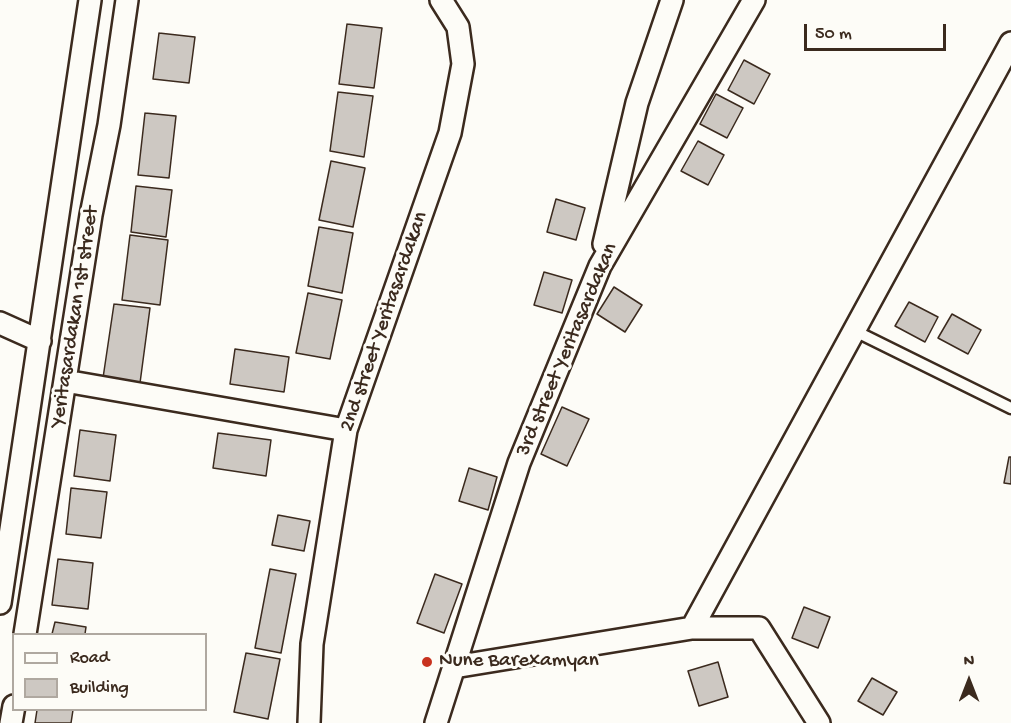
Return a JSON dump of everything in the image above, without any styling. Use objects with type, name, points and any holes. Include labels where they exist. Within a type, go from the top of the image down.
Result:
[{"type":"street","points":[[0,603],[90,0]]},
{"type":"street","name":"Yeritasardakan 1st street","points":[[25,633],[91,214],[110,126],[127,0]]},
{"type":"street","name":"2nd street Yeritasardakan","points":[[309,723],[312,644],[346,430],[450,133],[463,64],[458,27],[441,0]]},
{"type":"street","points":[[600,266],[637,103],[672,0]]},
{"type":"street","name":"3rd street Yeritasardakan","points":[[436,723],[519,463],[600,266],[754,0]]},
{"type":"street","points":[[692,628],[1011,43]]},
{"type":"street","points":[[0,322],[40,341]]},
{"type":"street","points":[[65,381],[346,430]]},
{"type":"street","points":[[454,667],[692,628],[759,628],[819,723]]},
{"type":"lane","points":[[855,331],[1011,408]]},
{"type":"building","points":[[347,24],[382,28],[374,88],[339,84]]},
{"type":"building","points":[[159,33],[195,37],[189,83],[153,79]]},
{"type":"building","points":[[744,60],[770,74],[754,104],[728,90]]},
{"type":"building","points":[[338,92],[373,96],[364,157],[330,151]]},
{"type":"building","points":[[716,94],[743,108],[727,138],[700,124]]},
{"type":"building","points":[[145,113],[176,116],[169,178],[138,175]]},
{"type":"building","points":[[698,141],[724,155],[708,185],[681,171]]},
{"type":"building","points":[[331,161],[365,168],[353,227],[319,220]]},
{"type":"building","points":[[136,186],[172,190],[166,237],[131,232]]},
{"type":"building","points":[[556,199],[585,208],[576,240],[547,232]]},
{"type":"building","points":[[319,227],[353,233],[342,293],[308,286]]},
{"type":"building","points":[[130,235],[168,240],[160,305],[122,300]]},
{"type":"building","points":[[544,272],[572,280],[562,313],[534,305]]},
{"type":"building","points":[[614,287],[642,305],[625,332],[597,314]]},
{"type":"building","points":[[308,293],[342,300],[330,359],[296,353]]},
{"type":"building","points":[[909,302],[938,317],[925,342],[895,326]]},
{"type":"building","points":[[114,304],[150,308],[140,383],[103,378]]},
{"type":"building","points":[[952,314],[981,330],[968,354],[938,338]]},
{"type":"building","points":[[235,349],[289,357],[284,392],[230,384]]},
{"type":"building","points":[[562,407],[589,419],[567,466],[541,454]]},
{"type":"building","points":[[80,430],[116,435],[110,481],[74,476]]},
{"type":"building","points":[[218,433],[271,440],[266,476],[213,468]]},
{"type":"building","points":[[1009,457],[1011,457],[1011,484],[1004,483]]},
{"type":"building","points":[[469,468],[497,477],[488,510],[459,501]]},
{"type":"building","points":[[71,488],[107,492],[101,538],[66,534]]},
{"type":"building","points":[[278,515],[310,521],[304,551],[272,545]]},
{"type":"building","points":[[58,559],[93,563],[88,609],[52,605]]},
{"type":"building","points":[[270,569],[296,574],[281,653],[255,648]]},
{"type":"building","points":[[435,574],[462,584],[444,633],[417,623]]},
{"type":"building","points":[[804,607],[830,617],[818,648],[792,638]]},
{"type":"building","points":[[55,622],[86,627],[85,633],[52,633]]},
{"type":"building","points":[[246,653],[280,659],[268,719],[234,712]]},
{"type":"building","points":[[718,662],[728,697],[699,706],[688,671]]},
{"type":"building","points":[[872,678],[897,692],[883,715],[858,701]]},
{"type":"building","points":[[37,711],[73,711],[71,723],[35,723]]},
{"type":"place","name":"Nune Barexamyan","points":[[427,662]]}]
